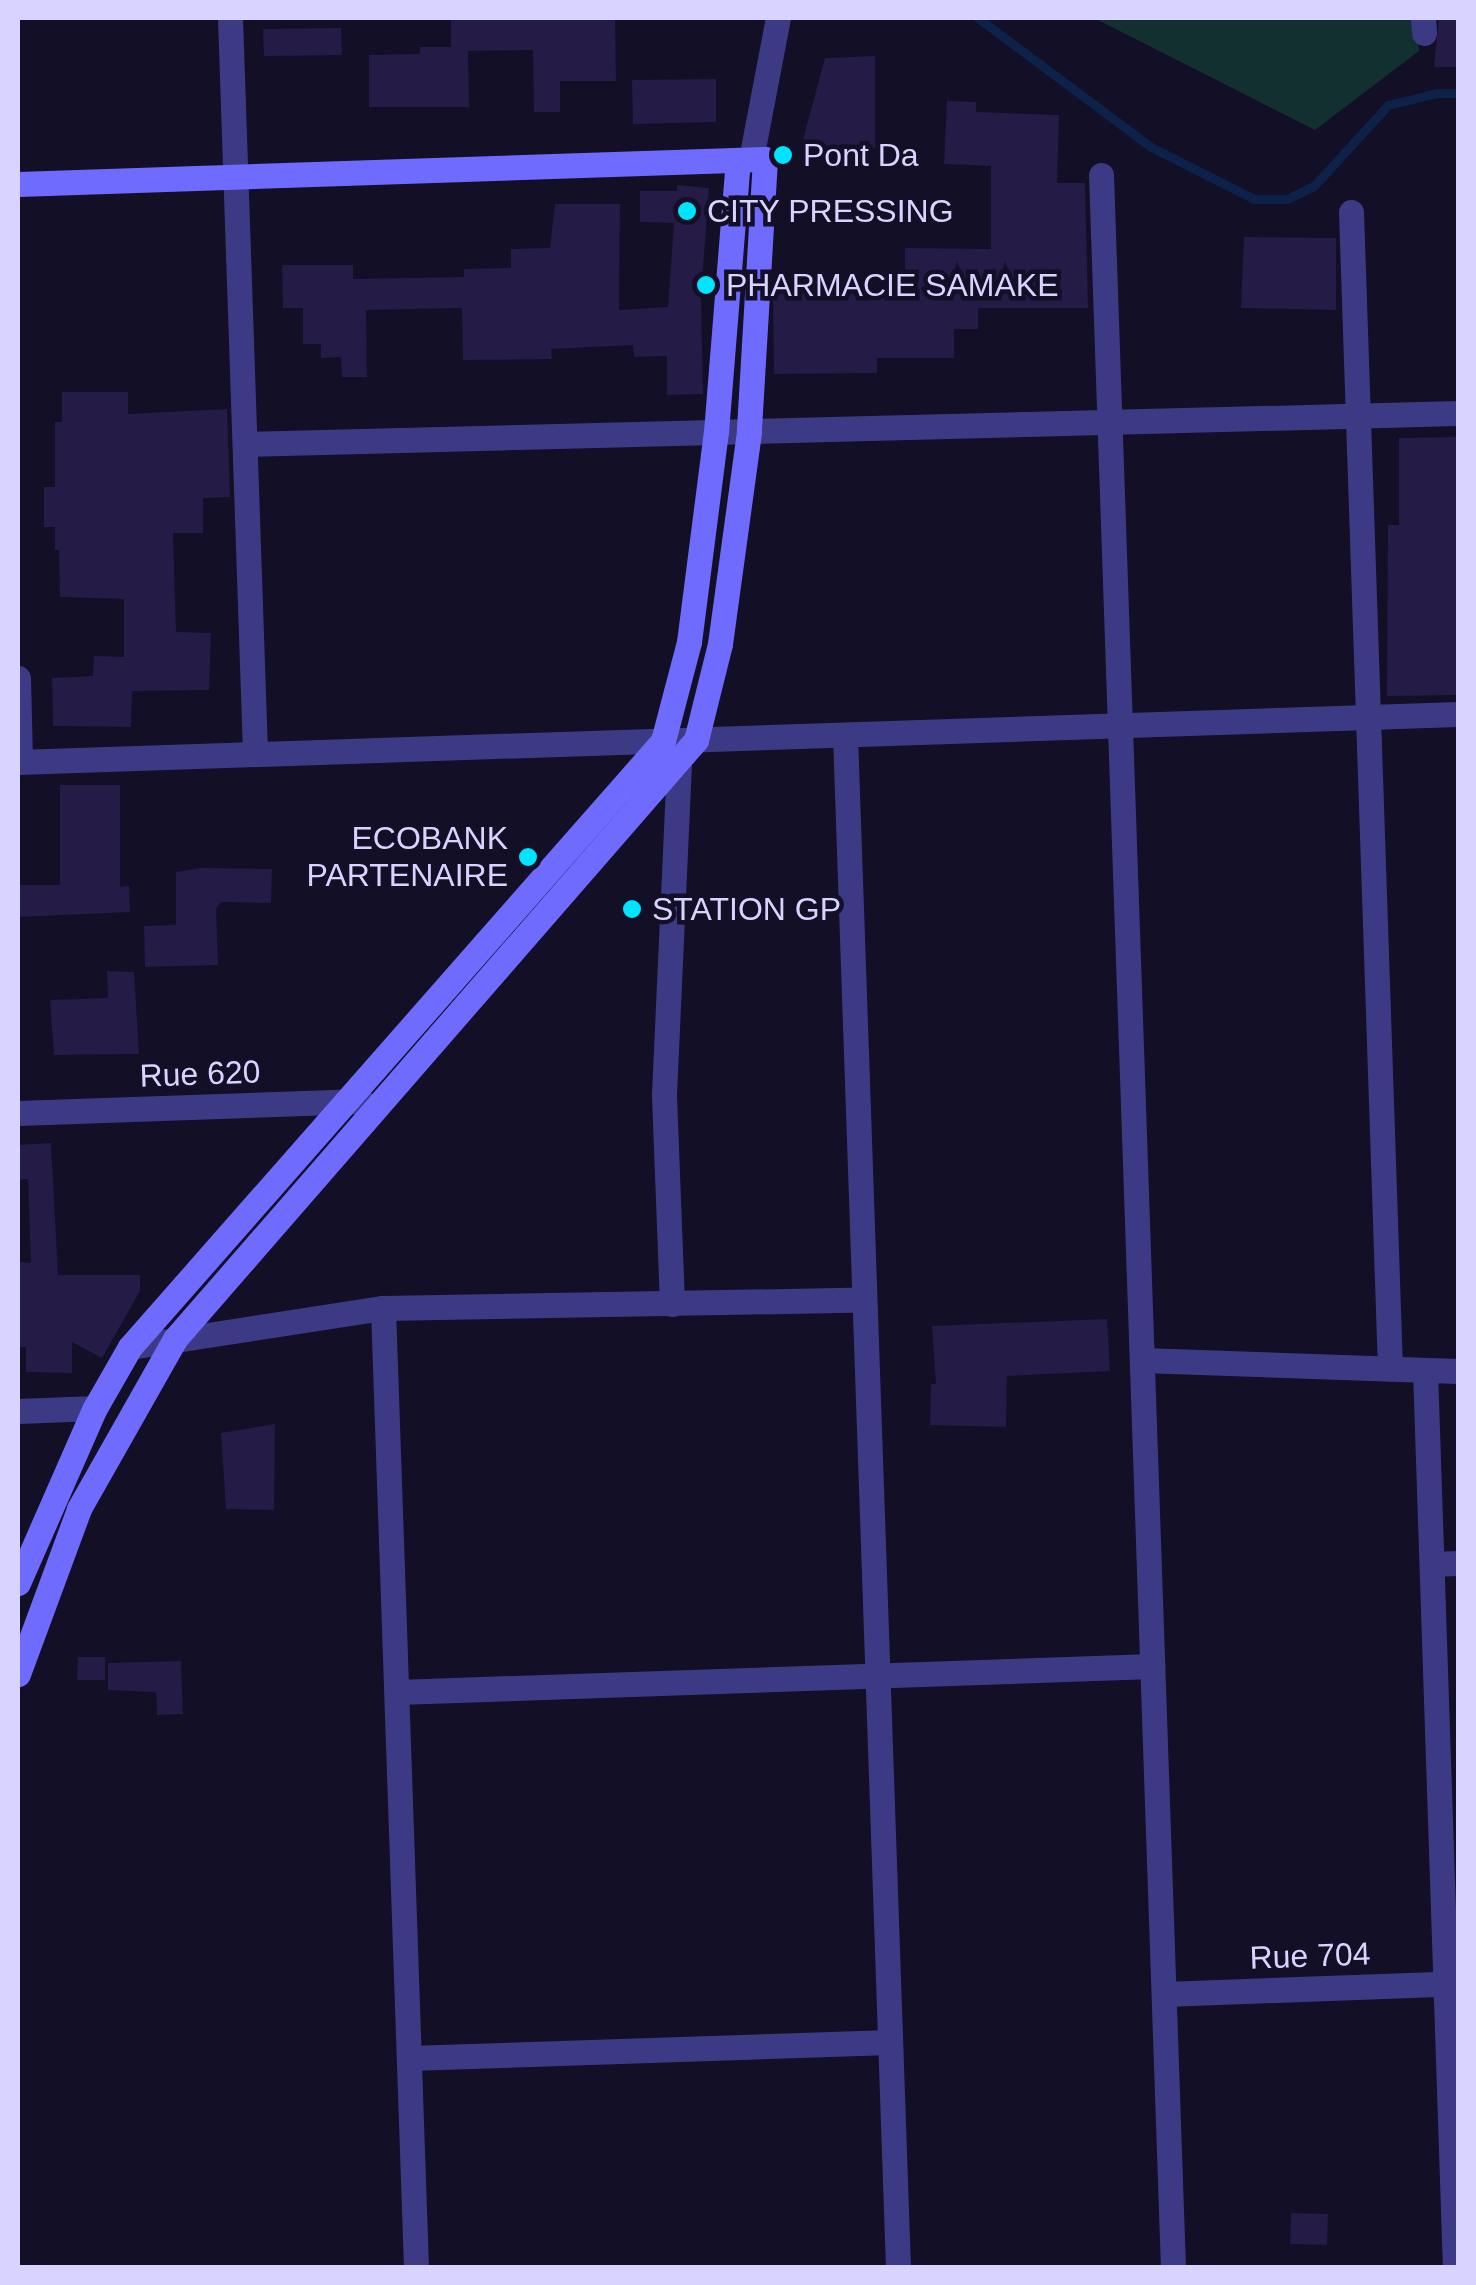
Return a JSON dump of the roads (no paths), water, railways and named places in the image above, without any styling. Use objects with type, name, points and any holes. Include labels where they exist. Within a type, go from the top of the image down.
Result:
[{"type":"main road","points":[[18,184],[751,159]]},
{"type":"main road","points":[[18,1674],[80,1508],[175,1339],[385,1100],[680,746],[720,644],[749,432],[751,159]]},
{"type":"main road","points":[[18,1583],[95,1408],[130,1347],[342,1102],[680,746],[689,642],[751,159]]},
{"type":"street","points":[[230,18],[256,754]]},
{"type":"street","points":[[751,159],[778,18]]},
{"type":"street","points":[[1102,174],[1173,2268]]},
{"type":"street","points":[[1351,212],[1390,1368]]},
{"type":"street","points":[[245,444],[1458,413]]},
{"type":"street","points":[[18,678],[19,762],[680,746],[845,735],[1458,714]]},
{"type":"street","points":[[845,735],[898,2268]]},
{"type":"street","points":[[672,1304],[664,1094],[680,746]]},
{"type":"street","name":"Rue 620","points":[[18,1113],[385,1100]]},
{"type":"street","points":[[130,1347],[384,1308],[864,1300]]},
{"type":"street","points":[[384,1308],[416,2268]]},
{"type":"street","points":[[1142,1360],[1458,1372]]},
{"type":"street","points":[[1425,1370],[1432,1564],[1448,1746],[1456,2268]]},
{"type":"street","points":[[18,1411],[95,1408]]},
{"type":"street","points":[[1432,1564],[1458,1563]]},
{"type":"street","points":[[397,1692],[1153,1666]]},
{"type":"street","name":"Rue 704","points":[[1164,1994],[1452,1983]]},
{"type":"street","points":[[409,2058],[890,2042]]},
{"type":"waterway","points":[[978,18],[1151,147],[1254,199],[1287,199],[1314,186],[1388,105],[1437,93],[1458,93]]},
{"type":"place","name":"Pont Da","points":[[783,155]]},
{"type":"place","name":"CITY PRESSING","points":[[687,211]]},
{"type":"place","name":"PHARMACIE SAMAKE","points":[[706,285]]},
{"type":"place","name":"ECOBANK PARTENAIRE","points":[[528,857]]},
{"type":"place","name":"STATION GP","points":[[632,909]]}]
